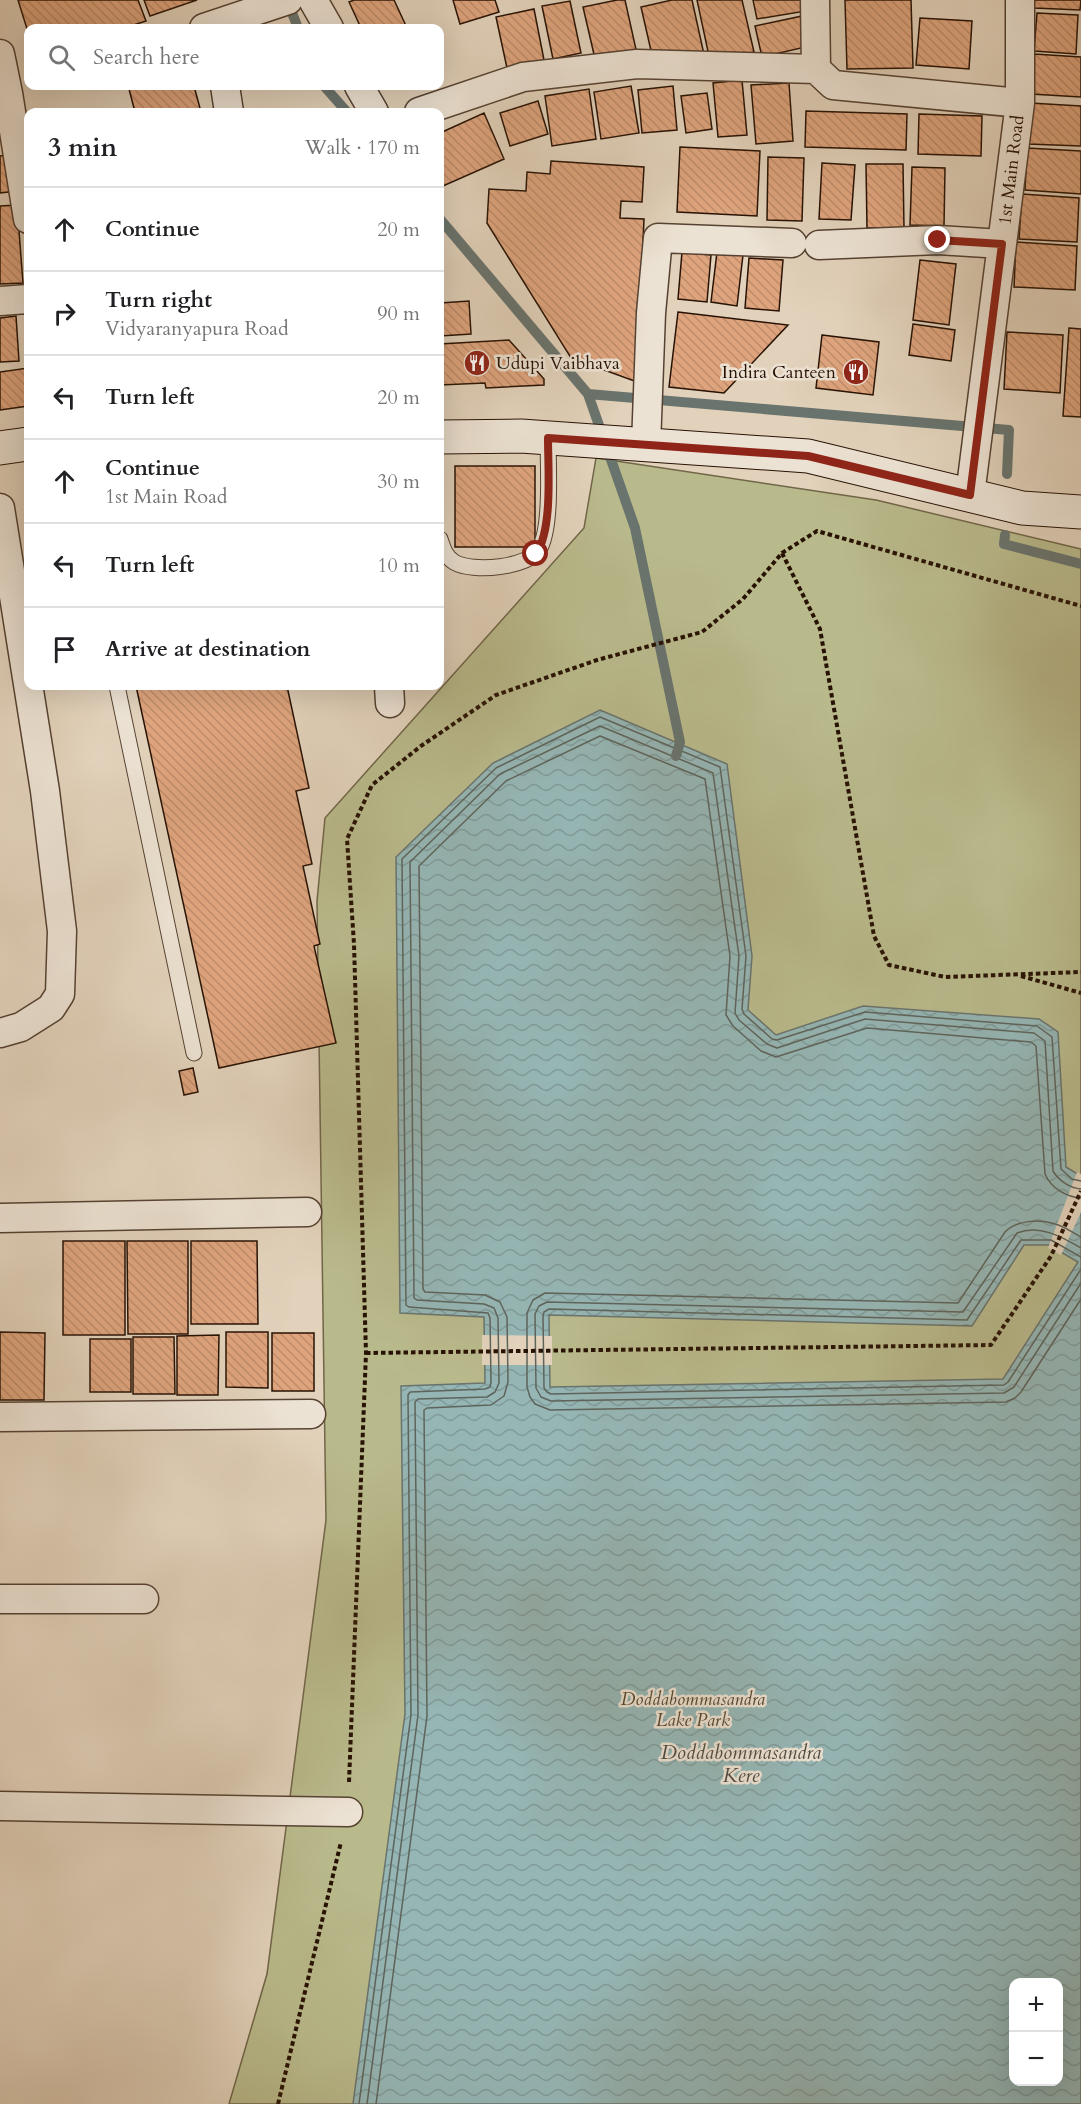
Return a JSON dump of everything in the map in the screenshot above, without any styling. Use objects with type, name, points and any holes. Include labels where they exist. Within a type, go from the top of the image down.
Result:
[{"type":"main road","points":[[444,437],[521,436],[808,456],[1022,508],[1081,512]]},
{"type":"main road","points":[[0,448],[24,445]]},
{"type":"street","points":[[313,0],[326,24]]},
{"type":"street","points":[[815,0],[816,69]]},
{"type":"street","name":"1st Main Road","points":[[970,495],[1020,103],[1020,0]]},
{"type":"street","points":[[220,24],[280,3]]},
{"type":"street","points":[[0,54],[19,89],[24,161]]},
{"type":"street","points":[[431,108],[523,78],[637,64],[816,69],[833,85],[1020,103]]},
{"type":"street","points":[[226,90],[228,108]]},
{"type":"street","points":[[361,90],[372,108]]},
{"type":"street","points":[[646,445],[651,313],[658,238],[806,244],[938,240],[1002,244]]},
{"type":"street","points":[[0,301],[24,299]]},
{"type":"street","points":[[0,508],[24,659]]},
{"type":"street","points":[[0,1033],[21,1027],[51,1008],[60,994],[62,931],[45,791],[29,690]]},
{"type":"street","points":[[0,1218],[307,1212]]},
{"type":"street","points":[[0,1418],[311,1414]]},
{"type":"street","points":[[0,1599],[144,1599]]},
{"type":"street","points":[[0,1806],[348,1812]]},
{"type":"lane","points":[[444,552],[454,562],[471,568],[502,566],[527,560],[536,554],[541,547],[545,530],[548,499],[548,438]]},
{"type":"lane","points":[[118,690],[194,1053]]},
{"type":"path","points":[[278,2104],[348,1812],[366,1353],[354,956],[347,839],[372,785],[421,746],[496,695],[597,660],[702,632],[743,599],[782,553],[817,531],[1081,606]]},
{"type":"path","points":[[782,553],[820,629],[874,936],[889,965],[945,977],[1081,972]]},
{"type":"path","points":[[1017,975],[1081,993]]},
{"type":"path","points":[[366,1353],[991,1345],[1051,1256],[1081,1191]]},
{"type":"green space","name":"Doddabommasandra Kere","points":[[596,458],[876,500],[1081,549],[1081,2104],[229,2104],[267,1974],[326,1520],[317,901],[325,818],[439,690],[444,690],[444,685],[584,528]]},
{"type":"water","name":"Doddabommasandra Kere","points":[[600,710],[727,764],[752,956],[748,1010],[776,1035],[863,1006],[1039,1019],[1058,1032],[1066,1167],[1081,1176],[1081,2104],[353,2104],[405,1714],[401,1386],[485,1383],[484,1317],[400,1313],[396,857],[493,763]],"holes":[[[1024,1245],[1049,1245],[1078,1262],[1003,1379],[550,1387],[549,1315],[972,1326]]]},
{"type":"pier","points":[[1077,1172],[1081,1174],[1081,1212],[1061,1255],[1048,1248]]},
{"type":"pier","points":[[482,1335],[552,1336],[552,1365],[482,1365]]},
{"type":"building","points":[[18,0],[138,0],[146,21],[137,24],[26,24]]},
{"type":"building","points":[[144,0],[197,0],[150,16]]},
{"type":"building","points":[[394,0],[405,24],[359,24],[349,2]]},
{"type":"building","points":[[453,0],[495,0],[499,12],[460,24]]},
{"type":"building","points":[[625,0],[637,54],[596,63],[583,7]]},
{"type":"building","points":[[672,0],[692,0],[705,59],[652,55],[641,7]]},
{"type":"building","points":[[697,0],[742,0],[754,52],[728,58],[709,56]]},
{"type":"building","points":[[753,0],[804,0],[806,11],[757,19]]},
{"type":"building","points":[[845,0],[911,0],[913,68],[847,69]]},
{"type":"building","points":[[1034,0],[1081,0],[1080,10],[1034,8]]},
{"type":"building","points":[[570,1],[581,53],[553,59],[542,6]]},
{"type":"building","points":[[534,9],[544,60],[507,68],[496,17]]},
{"type":"building","points":[[1037,13],[1078,15],[1076,54],[1034,51]]},
{"type":"building","points":[[807,15],[814,45],[762,57],[755,26]]},
{"type":"building","points":[[920,18],[972,21],[969,69],[916,65]]},
{"type":"building","points":[[1034,54],[1081,57],[1081,97],[1031,94]]},
{"type":"building","points":[[742,80],[747,135],[718,137],[713,83]]},
{"type":"building","points":[[789,83],[793,141],[756,144],[751,85]]},
{"type":"building","points":[[631,86],[639,133],[601,139],[594,92]]},
{"type":"building","points":[[673,86],[677,130],[642,133],[638,90]]},
{"type":"building","points":[[589,89],[596,139],[552,146],[545,96]]},
{"type":"building","points":[[129,90],[195,90],[200,108],[134,108]]},
{"type":"building","points":[[707,93],[712,129],[686,133],[681,96]]},
{"type":"building","points":[[538,101],[548,134],[510,146],[500,113]]},
{"type":"building","points":[[1030,103],[1081,106],[1081,146],[1028,144]]},
{"type":"building","points":[[806,111],[907,114],[906,150],[805,147]]},
{"type":"building","points":[[484,113],[504,159],[444,186],[444,131]]},
{"type":"building","points":[[919,114],[982,116],[981,156],[918,154]]},
{"type":"building","points":[[680,147],[760,151],[757,216],[677,212]]},
{"type":"building","points":[[1027,148],[1081,151],[1081,194],[1025,190]]},
{"type":"building","points":[[11,154],[16,191],[0,193],[0,156]]},
{"type":"building","points":[[768,157],[804,158],[802,221],[767,220]]},
{"type":"building","points":[[551,161],[644,167],[642,202],[621,201],[620,218],[644,219],[637,382],[571,358],[487,223],[489,189],[526,191],[527,172],[550,174]]},
{"type":"building","points":[[822,163],[855,165],[851,220],[819,219]]},
{"type":"building","points":[[866,164],[903,164],[904,228],[867,228]]},
{"type":"building","points":[[912,167],[945,168],[944,226],[910,225]]},
{"type":"building","points":[[1022,194],[1079,198],[1077,242],[1019,239]]},
{"type":"building","points":[[17,205],[23,283],[0,284],[0,206]]},
{"type":"building","points":[[1016,242],[1077,246],[1075,290],[1014,287]]},
{"type":"building","points":[[682,252],[711,255],[707,302],[678,299]]},
{"type":"building","points":[[717,252],[743,255],[737,306],[711,302]]},
{"type":"building","points":[[749,258],[783,260],[779,311],[745,308]]},
{"type":"building","points":[[920,260],[956,264],[949,325],[913,320]]},
{"type":"building","points":[[469,301],[471,334],[444,336],[444,303]]},
{"type":"building","points":[[678,312],[788,325],[724,393],[669,387]]},
{"type":"building","points":[[16,316],[19,361],[0,362],[0,318]]},
{"type":"building","points":[[913,324],[955,330],[951,361],[909,355]]},
{"type":"building","points":[[1069,328],[1081,329],[1081,417],[1063,416]]},
{"type":"building","points":[[1007,332],[1063,335],[1060,393],[1004,389]]},
{"type":"building","points":[[822,335],[879,342],[873,395],[816,388]]},
{"type":"building","points":[[509,340],[544,379],[544,385],[486,388],[485,383],[444,385],[444,344]]},
{"type":"building","points":[[24,369],[24,407],[0,410],[0,372]]},
{"type":"building","points":[[455,466],[535,466],[535,547],[455,547]]},
{"type":"building","points":[[137,690],[288,690],[309,788],[296,791],[312,864],[303,866],[320,944],[314,946],[336,1043],[219,1068]]},
{"type":"building","points":[[193,1068],[198,1092],[184,1095],[179,1071]]},
{"type":"building","points":[[63,1241],[125,1241],[125,1335],[63,1335]]},
{"type":"building","points":[[127,1241],[188,1241],[188,1334],[128,1334]]},
{"type":"building","points":[[191,1241],[257,1241],[258,1324],[191,1324]]},
{"type":"building","points":[[0,1332],[45,1333],[44,1400],[0,1400]]},
{"type":"building","points":[[226,1332],[268,1332],[268,1388],[226,1387]]},
{"type":"building","points":[[272,1333],[314,1333],[314,1391],[272,1391]]},
{"type":"building","points":[[219,1335],[218,1395],[177,1395],[177,1336]]},
{"type":"building","points":[[133,1337],[174,1337],[175,1394],[133,1394]]},
{"type":"building","points":[[90,1339],[131,1339],[131,1392],[90,1392]]},
{"type":"waterway","points":[[287,0],[296,24]]},
{"type":"waterway","points":[[328,90],[343,108]]},
{"type":"waterway","points":[[444,224],[588,394],[1009,430],[1007,474]]},
{"type":"waterway","points":[[588,394],[635,528],[680,742],[676,756]]},
{"type":"waterway","points":[[1005,535],[1004,544],[1081,564]]},
{"type":"place","name":"Udupi Vaibhava","points":[[477,363]]},
{"type":"place","name":"Indira Canteen","points":[[856,372]]},
{"type":"route","points":[[536,554],[541,547],[545,530],[548,499],[548,438],[808,456],[970,495],[1002,244],[938,240]]},
{"type":"park label","name":"Doddabommasandra Lake Park","points":[[693,1709]]}]
